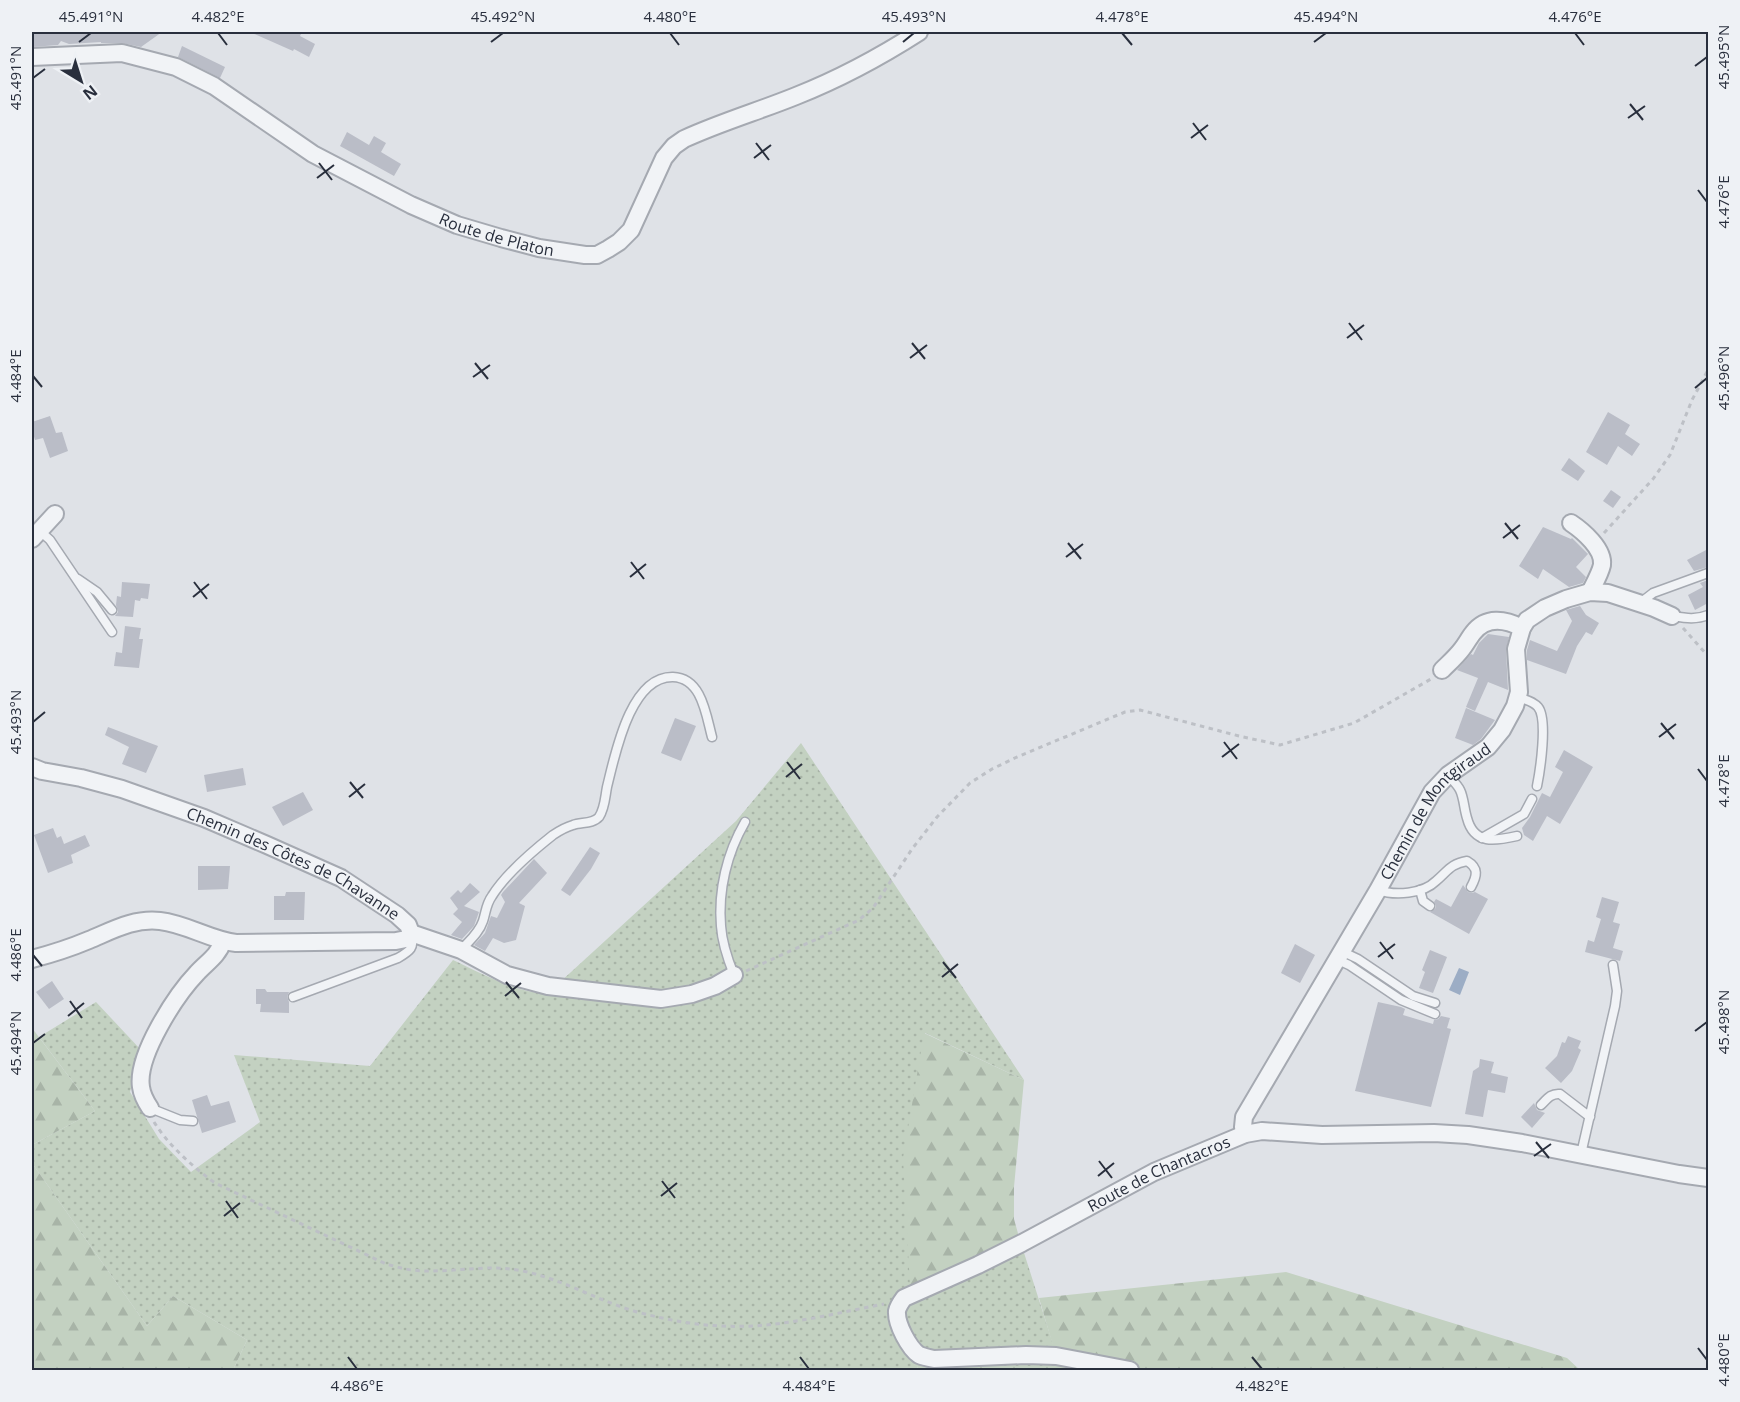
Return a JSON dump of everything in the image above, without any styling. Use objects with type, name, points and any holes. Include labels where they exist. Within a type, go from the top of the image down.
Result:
[{"type":"street","name":"Route de Platon","points":[[32,57],[122,52],[176,67],[214,86],[313,154],[411,205],[457,225],[501,238],[539,248],[597,255],[620,242],[631,230],[664,158],[684,138],[797,96],[890,51],[919,32]]},
{"type":"street","points":[[36,535],[55,514]]},
{"type":"street","points":[[1571,523],[1593,542],[1601,558],[1602,565],[1590,592]]},
{"type":"street","points":[[1442,670],[1454,659],[1482,624],[1498,620],[1511,622],[1522,628],[1527,620],[1545,608],[1590,592],[1608,593],[1672,616]]},
{"type":"street","name":"Chemin de Montgiraud","points":[[1245,1134],[1244,1118],[1378,890],[1432,792],[1448,775],[1488,747],[1502,730],[1515,706],[1519,692],[1516,649],[1522,628]]},
{"type":"street","name":"Chemin des Côtes de Chavanne","points":[[32,767],[122,789],[204,818],[267,845],[341,878],[397,915],[408,925],[411,933],[406,939],[396,941],[236,943],[224,941],[181,925],[159,921],[135,922],[32,959]]},
{"type":"street","points":[[411,933],[460,950],[507,975],[548,986],[661,999],[692,994],[716,986],[734,975]]},
{"type":"street","points":[[150,1108],[143,1098],[140,1085],[145,1058],[159,1028],[182,991],[199,970],[220,950],[224,941]]},
{"type":"street","name":"Route de Chantacros","points":[[897,1308],[904,1298],[1022,1244],[1154,1172],[1245,1134],[1262,1131],[1322,1135],[1434,1133],[1468,1135],[1708,1178]]},
{"type":"street","points":[[897,1308],[904,1337],[921,1356],[934,1359],[1056,1356],[1130,1371]]},
{"type":"lane","points":[[36,535],[50,540],[112,633]]},
{"type":"lane","points":[[1640,603],[1653,593],[1708,573]]},
{"type":"lane","points":[[75,578],[98,592],[112,610]]},
{"type":"lane","points":[[1672,616],[1687,619],[1708,615]]},
{"type":"lane","points":[[460,950],[480,928],[493,893],[528,855],[559,831],[572,825],[597,819],[604,807],[626,720],[633,705],[643,692],[666,678],[675,677],[693,685],[704,708],[712,737]]},
{"type":"lane","points":[[1517,697],[1534,704],[1541,712],[1543,722],[1538,786]]},
{"type":"lane","points":[[1448,775],[1460,790],[1467,821],[1475,834],[1490,840],[1517,836]]},
{"type":"lane","points":[[1482,838],[1501,829],[1524,813],[1532,799]]},
{"type":"lane","points":[[734,975],[721,926],[721,906],[728,859],[734,841],[745,822]]},
{"type":"lane","points":[[1378,890],[1390,894],[1420,890],[1436,882],[1453,865],[1467,861],[1476,869],[1477,877],[1471,887]]},
{"type":"lane","points":[[1420,890],[1424,901],[1430,906]]},
{"type":"lane","points":[[293,997],[398,958],[412,947],[411,933]]},
{"type":"lane","points":[[1339,955],[1358,959],[1413,996],[1435,1003]]},
{"type":"lane","points":[[1339,955],[1348,965],[1401,1000],[1435,1014]]},
{"type":"lane","points":[[1581,1154],[1615,1006],[1617,992],[1613,965]]},
{"type":"lane","points":[[1541,1105],[1550,1096],[1560,1094],[1590,1117]]},
{"type":"lane","points":[[150,1108],[180,1120],[193,1121]]},
{"type":"path","points":[[1593,542],[1653,479],[1670,455],[1692,400],[1708,370]]},
{"type":"path","points":[[1672,616],[1708,656]]},
{"type":"path","points":[[734,975],[860,920],[873,908],[912,849],[954,798],[984,773],[1017,757],[1125,712],[1140,710],[1281,745],[1354,723],[1427,683],[1442,670]]},
{"type":"path","points":[[150,1108],[152,1118],[162,1135],[197,1170],[215,1183],[386,1264],[412,1270],[490,1268],[516,1270],[544,1277],[640,1312],[687,1322],[723,1326],[758,1326],[781,1323],[886,1304],[897,1308]]},
{"type":"green space","points":[[801,743],[1024,1080],[925,1033],[910,1286],[1019,1237],[1060,1366],[917,1366],[918,1370],[233,1370],[247,1340],[173,1296],[147,1326],[32,1163],[32,1145],[95,1111],[39,1037],[96,1002],[141,1050],[130,1092],[159,1139],[191,1172],[260,1122],[234,1055],[370,1066],[453,960],[511,986],[547,994],[736,821]]},
{"type":"green space","points":[[32,1028],[95,1111],[32,1145]]},
{"type":"green space","points":[[924,1033],[1024,1080],[1014,1187],[1014,1219],[1019,1237],[910,1286],[903,1158]]},
{"type":"green space","points":[[32,1163],[147,1326],[173,1296],[247,1340],[233,1370],[32,1370]]},
{"type":"green space","points":[[1286,1272],[1567,1358],[1580,1370],[918,1370],[917,1366],[1059,1366],[1039,1298]]},
{"type":"water","points":[[1459,968],[1469,972],[1460,995],[1449,990]]},
{"type":"building","points":[[32,32],[162,32],[141,47],[122,43],[69,44],[61,41],[58,45],[32,47]]},
{"type":"building","points":[[250,32],[294,32],[315,44],[309,57]]},
{"type":"building","points":[[182,46],[225,67],[220,78],[178,57]]},
{"type":"building","points":[[347,132],[369,145],[374,136],[386,143],[381,152],[401,164],[394,176],[340,146]]},
{"type":"building","points":[[1608,412],[1630,425],[1625,434],[1640,444],[1632,456],[1618,446],[1607,465],[1586,452]]},
{"type":"building","points":[[50,416],[56,433],[62,432],[68,451],[50,458],[43,438],[35,440],[32,422]]},
{"type":"building","points":[[1569,458],[1585,471],[1578,481],[1561,470]]},
{"type":"building","points":[[1611,490],[1621,497],[1613,508],[1603,501]]},
{"type":"building","points":[[1543,527],[1572,538],[1588,554],[1576,567],[1586,577],[1583,583],[1569,587],[1543,569],[1538,579],[1519,566]]},
{"type":"building","points":[[1708,549],[1708,567],[1694,571],[1687,560]]},
{"type":"building","points":[[1708,580],[1708,603],[1695,610],[1688,595],[1703,587],[1700,583]]},
{"type":"building","points":[[122,582],[150,584],[148,599],[135,600],[133,617],[115,616],[118,612],[117,596],[121,597]]},
{"type":"building","points":[[1580,606],[1586,615],[1599,623],[1592,635],[1586,632],[1577,646],[1566,674],[1527,660],[1530,640],[1557,651],[1572,621],[1566,610]]},
{"type":"building","points":[[125,626],[141,628],[139,639],[143,639],[139,668],[114,666],[116,652],[122,653]]},
{"type":"building","points":[[1488,634],[1509,637],[1506,650],[1508,690],[1488,682],[1475,711],[1466,707],[1478,678],[1457,670],[1471,654],[1473,655],[1479,643]]},
{"type":"building","points":[[1466,708],[1495,720],[1481,739],[1473,745],[1455,738]]},
{"type":"building","points":[[675,718],[696,726],[681,761],[661,753]]},
{"type":"building","points":[[108,727],[158,746],[146,773],[122,764],[129,747],[105,735]]},
{"type":"building","points":[[1564,750],[1593,767],[1560,824],[1547,816],[1533,841],[1524,835],[1522,828],[1542,793],[1550,797],[1563,772],[1555,767]]},
{"type":"building","points":[[243,768],[246,785],[207,792],[204,775]]},
{"type":"building","points":[[303,792],[313,810],[283,826],[272,807]]},
{"type":"building","points":[[53,828],[57,838],[61,836],[64,844],[85,835],[90,846],[71,855],[73,863],[48,873],[34,835]]},
{"type":"building","points":[[590,847],[600,853],[570,896],[561,890]]},
{"type":"building","points":[[534,859],[547,873],[519,903],[525,906],[516,940],[504,943],[493,938],[485,951],[474,945],[485,933],[491,916],[497,918],[505,902],[501,895],[503,892]]},
{"type":"building","points":[[198,866],[230,866],[228,889],[198,890]]},
{"type":"building","points":[[470,883],[480,892],[464,906],[479,912],[474,926],[462,939],[451,935],[462,922],[453,914],[458,909],[450,898],[458,890],[461,893]]},
{"type":"building","points":[[1463,885],[1468,892],[1475,892],[1488,899],[1469,934],[1430,912],[1435,909],[1436,899],[1451,907]]},
{"type":"building","points":[[286,892],[305,892],[304,920],[274,920],[274,896],[285,896]]},
{"type":"building","points":[[1602,897],[1619,902],[1613,922],[1620,924],[1613,948],[1623,951],[1620,961],[1585,952],[1588,940],[1594,942],[1601,919],[1596,917]]},
{"type":"building","points":[[1295,944],[1315,955],[1300,983],[1281,973]]},
{"type":"building","points":[[1430,950],[1447,957],[1433,993],[1419,988],[1425,972],[1422,970]]},
{"type":"building","points":[[52,981],[64,999],[49,1009],[36,992]]},
{"type":"building","points":[[256,989],[265,989],[267,992],[289,992],[287,997],[289,1013],[260,1012],[261,1004],[256,1004]]},
{"type":"building","points":[[1378,1002],[1401,1007],[1405,1009],[1403,1015],[1433,1024],[1434,1020],[1441,1016],[1450,1018],[1447,1028],[1451,1029],[1431,1107],[1355,1091]]},
{"type":"building","points":[[1568,1036],[1581,1041],[1578,1048],[1581,1050],[1572,1071],[1561,1083],[1545,1068],[1557,1056],[1562,1042],[1565,1043]]},
{"type":"building","points":[[1480,1059],[1494,1062],[1491,1073],[1508,1077],[1505,1093],[1488,1090],[1483,1117],[1465,1114],[1473,1071],[1479,1067]]},
{"type":"building","points":[[207,1095],[211,1106],[229,1101],[236,1122],[202,1133],[192,1100]]},
{"type":"building","points":[[1534,1103],[1537,1110],[1545,1113],[1532,1128],[1521,1117]]}]
